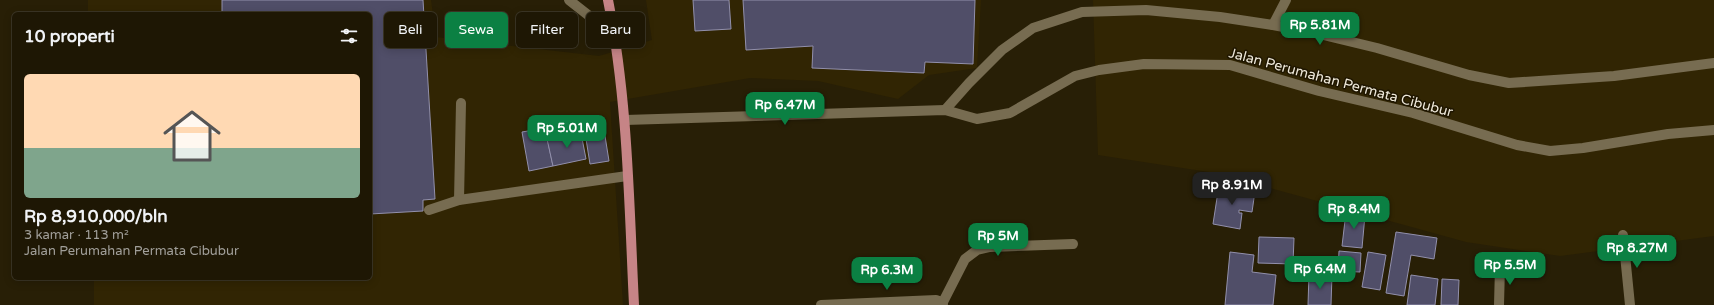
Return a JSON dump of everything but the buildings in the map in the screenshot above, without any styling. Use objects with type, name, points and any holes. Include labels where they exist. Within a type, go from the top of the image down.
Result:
[{"type":"main road","points":[[608,0],[611,12]]},
{"type":"main road","points":[[617,48],[625,120],[634,305]]},
{"type":"street","points":[[569,0],[586,13]]},
{"type":"street","points":[[1273,25],[1286,0]]},
{"type":"street","points":[[945,110],[1002,50],[1026,32],[1032,28],[1082,12],[1146,10],[1220,17],[1273,25],[1362,44],[1469,75],[1510,84],[1614,76],[1714,62]]},
{"type":"street","name":"Jalan Perumahan Permata Cibubur","points":[[625,120],[945,110],[977,119],[1010,113],[1076,76],[1099,70],[1144,64],[1230,65],[1319,91],[1413,113],[1517,145],[1550,151],[1583,148],[1668,134],[1714,130]]},
{"type":"street","points":[[459,200],[461,103]]},
{"type":"street","points":[[429,210],[459,200],[627,176]]},
{"type":"street","points":[[1623,235],[1630,305]]},
{"type":"street","points":[[821,305],[936,300],[942,304],[965,259],[977,250],[990,247],[1073,244]]},
{"type":"street","points":[[1499,305],[1500,267]]},
{"type":"shaded area","points":[[88,0],[431,0],[433,12],[384,12],[384,48],[437,48],[437,37],[445,38],[445,48],[508,48],[508,45],[516,46],[516,48],[530,48],[599,56],[626,48],[645,48],[645,42],[652,40],[646,0],[981,0],[977,68],[929,75],[898,99],[818,81],[750,78],[610,102],[623,305],[94,305],[94,280],[372,280],[372,12],[88,12]]},
{"type":"shaded area","points":[[1093,0],[1714,0],[1714,236],[1560,256],[1466,242],[1215,173],[1098,155]]}]
